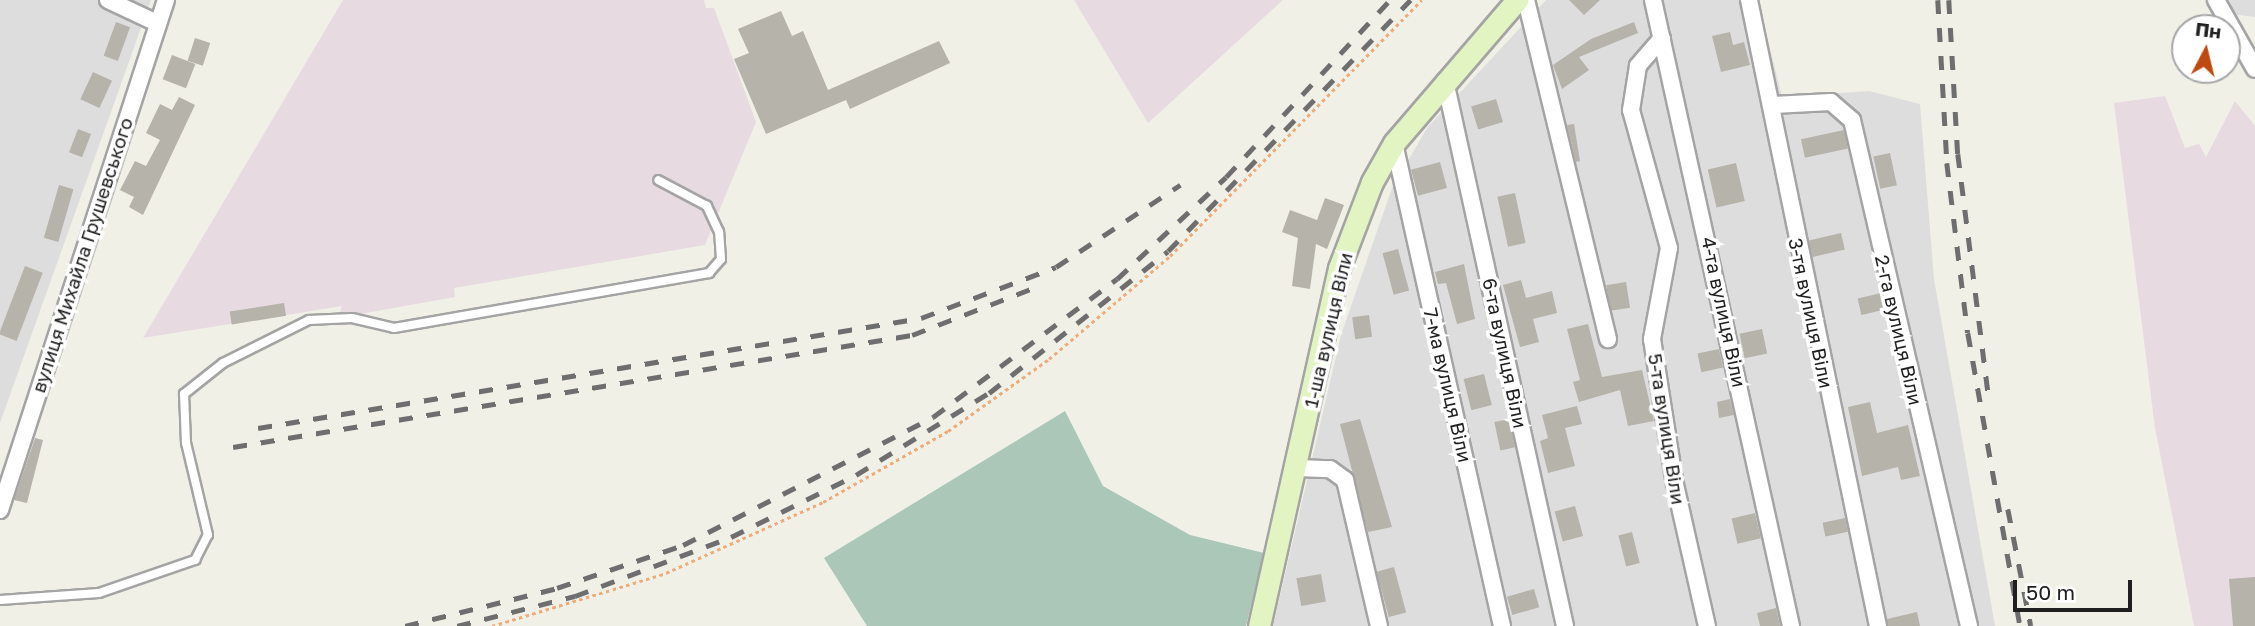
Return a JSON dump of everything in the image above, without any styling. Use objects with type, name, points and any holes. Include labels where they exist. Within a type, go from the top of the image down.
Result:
[{"type":"main road","name":"1-ша вулиця Віли","points":[[1259,626],[1297,468],[1339,268],[1394,143],[1517,0]]},
{"type":"street","points":[[108,0],[158,23]]},
{"type":"street","name":"вулиця Михайла Грушевського","points":[[0,510],[166,0]]},
{"type":"street","points":[[1526,0],[1608,339]]},
{"type":"street","name":"4-та вулиця Віли","points":[[1653,0],[1791,626]]},
{"type":"street","name":"3-тя вулиця Віли","points":[[1749,0],[1773,105],[1878,626]]},
{"type":"street","points":[[2216,0],[2255,69]]},
{"type":"street","name":"5-та вулиця Віли","points":[[1662,38],[1639,65],[1631,110],[1669,248],[1652,339],[1674,480],[1707,626]]},
{"type":"street","name":"6-та вулиця Віли","points":[[1445,81],[1565,626]]},
{"type":"street","name":"2-га вулиця Віли","points":[[1773,105],[1831,102],[1852,120],[1969,626]]},
{"type":"street","name":"7-ма вулиця Віли","points":[[1394,143],[1503,626]]},
{"type":"street","points":[[1297,468],[1330,469],[1345,480],[1379,626]]},
{"type":"lane","points":[[0,600],[100,593],[195,560],[208,535],[186,443],[184,394],[223,363],[309,320],[352,318],[394,328],[709,273],[721,259],[719,232],[707,206],[658,180]]},
{"type":"path","points":[[492,626],[666,573],[823,502],[947,431],[1049,359],[1170,256],[1422,0]]},
{"type":"shaded area","points":[[0,0],[151,0],[0,423]]},
{"type":"shaded area","points":[[343,0],[704,0],[706,8],[714,8],[756,122],[705,245],[454,288],[455,297],[338,318],[342,306],[143,338]]},
{"type":"shaded area","points":[[1074,0],[1283,0],[1148,123]]},
{"type":"shaded area","points":[[1546,0],[1758,0],[1782,97],[1869,91],[1920,104],[1934,279],[1995,626],[1273,626],[1341,335],[1392,188],[1427,128]]},
{"type":"shaded area","points":[[2221,0],[2255,0],[2255,17],[2230,14]]},
{"type":"shaded area","points":[[2165,96],[2185,148],[2199,144],[2206,157],[2235,101],[2255,126],[2255,626],[2194,626],[2155,428],[2114,103]]},
{"type":"green space","points":[[1065,411],[1103,486],[1190,535],[1264,553],[1246,626],[867,626],[824,558]]},
{"type":"building","points":[[1569,0],[1600,0],[1584,15]]},
{"type":"building","points":[[781,11],[792,36],[803,31],[828,90],[939,41],[950,63],[850,109],[846,100],[766,134],[734,59],[749,53],[738,29]]},
{"type":"building","points":[[116,22],[130,27],[118,61],[104,56]]},
{"type":"building","points":[[1634,22],[1638,33],[1579,57],[1589,70],[1562,89],[1553,65],[1591,39]]},
{"type":"building","points":[[1730,32],[1733,45],[1744,42],[1750,65],[1721,72],[1712,36]]},
{"type":"building","points":[[195,38],[210,43],[203,66],[188,61]]},
{"type":"building","points":[[172,55],[195,64],[186,88],[163,79]]},
{"type":"building","points":[[93,72],[112,81],[99,108],[80,99]]},
{"type":"building","points":[[179,97],[195,105],[143,215],[129,207],[134,197],[120,190],[135,161],[146,166],[160,140],[146,133],[160,104],[172,110]]},
{"type":"building","points":[[1496,99],[1503,122],[1478,130],[1471,107]]},
{"type":"building","points":[[1574,124],[1580,161],[1576,162],[1567,125]]},
{"type":"building","points":[[78,129],[91,134],[82,157],[69,152]]},
{"type":"building","points":[[1844,130],[1848,149],[1805,158],[1801,139]]},
{"type":"building","points":[[1890,153],[1897,185],[1880,189],[1873,157]]},
{"type":"building","points":[[1440,162],[1447,188],[1418,196],[1411,170]]},
{"type":"building","points":[[1736,163],[1745,201],[1717,208],[1708,170]]},
{"type":"building","points":[[59,185],[73,189],[58,242],[44,238]]},
{"type":"building","points":[[1515,193],[1526,243],[1508,247],[1497,197]]},
{"type":"building","points":[[1325,198],[1344,205],[1327,249],[1316,244],[1310,289],[1292,286],[1298,238],[1282,232],[1290,210],[1317,220]]},
{"type":"building","points":[[1841,233],[1845,250],[1813,257],[1809,240]]},
{"type":"building","points":[[1398,249],[1409,291],[1394,295],[1383,253]]},
{"type":"building","points":[[1464,264],[1475,319],[1457,324],[1446,283],[1438,284],[1435,272]]},
{"type":"building","points":[[25,266],[43,273],[17,341],[0,335],[0,331]]},
{"type":"building","points":[[1521,280],[1526,298],[1552,291],[1557,313],[1533,319],[1539,342],[1520,347],[1503,285]]},
{"type":"building","points":[[1626,282],[1630,308],[1610,311],[1606,285]]},
{"type":"building","points":[[1881,293],[1885,310],[1861,315],[1858,298]]},
{"type":"building","points":[[284,303],[286,316],[232,324],[230,312]]},
{"type":"building","points":[[1369,315],[1372,337],[1355,339],[1352,317]]},
{"type":"building","points":[[1588,324],[1602,377],[1642,370],[1654,421],[1628,426],[1620,390],[1579,402],[1573,382],[1580,380],[1567,329]]},
{"type":"building","points":[[1762,329],[1767,353],[1745,358],[1740,334]]},
{"type":"building","points":[[1719,349],[1723,368],[1701,372],[1697,354]]},
{"type":"building","points":[[1484,374],[1492,405],[1471,410],[1464,379]]},
{"type":"building","points":[[1730,399],[1734,415],[1719,418],[1717,402]]},
{"type":"building","points":[[1870,402],[1877,433],[1908,425],[1920,476],[1901,480],[1898,467],[1862,476],[1848,407]]},
{"type":"building","points":[[1577,406],[1582,424],[1565,428],[1575,466],[1548,473],[1540,441],[1548,438],[1542,415]]},
{"type":"building","points":[[1360,419],[1392,527],[1368,532],[1340,424]]},
{"type":"building","points":[[1509,419],[1515,447],[1500,450],[1494,422]]},
{"type":"building","points":[[35,438],[43,440],[27,503],[14,500]]},
{"type":"building","points":[[1575,506],[1583,536],[1563,541],[1555,511]]},
{"type":"building","points":[[1755,513],[1761,538],[1737,544],[1732,518]]},
{"type":"building","points":[[1845,518],[1848,532],[1825,536],[1823,523]]},
{"type":"building","points":[[1632,532],[1640,563],[1626,566],[1618,535]]},
{"type":"building","points":[[1394,567],[1406,612],[1389,617],[1377,572]]},
{"type":"building","points":[[1321,574],[1326,602],[1301,606],[1296,578]]},
{"type":"building","points":[[2255,577],[2255,626],[2233,626],[2229,579]]},
{"type":"building","points":[[1534,589],[1539,607],[1512,615],[1507,597]]},
{"type":"building","points":[[1776,608],[1780,626],[1760,626],[1757,613]]},
{"type":"building","points":[[1917,612],[1920,626],[1888,626],[1887,619]]},
{"type":"railway","points":[[405,626],[557,588],[683,545],[933,417],[1117,279],[1226,177],[1390,0]]},
{"type":"railway","points":[[457,626],[575,596],[731,537],[856,475],[989,393],[1168,251],[1410,0]]},
{"type":"railway","points":[[1938,0],[1947,163],[1968,333],[2020,626]]},
{"type":"railway","points":[[1949,0],[1958,154],[1988,392]]},
{"type":"railway","points":[[258,428],[921,318],[1056,267],[1180,185]]},
{"type":"railway","points":[[233,447],[912,335],[1033,288]]},
{"type":"railway","points":[[2008,509],[2031,626]]}]
